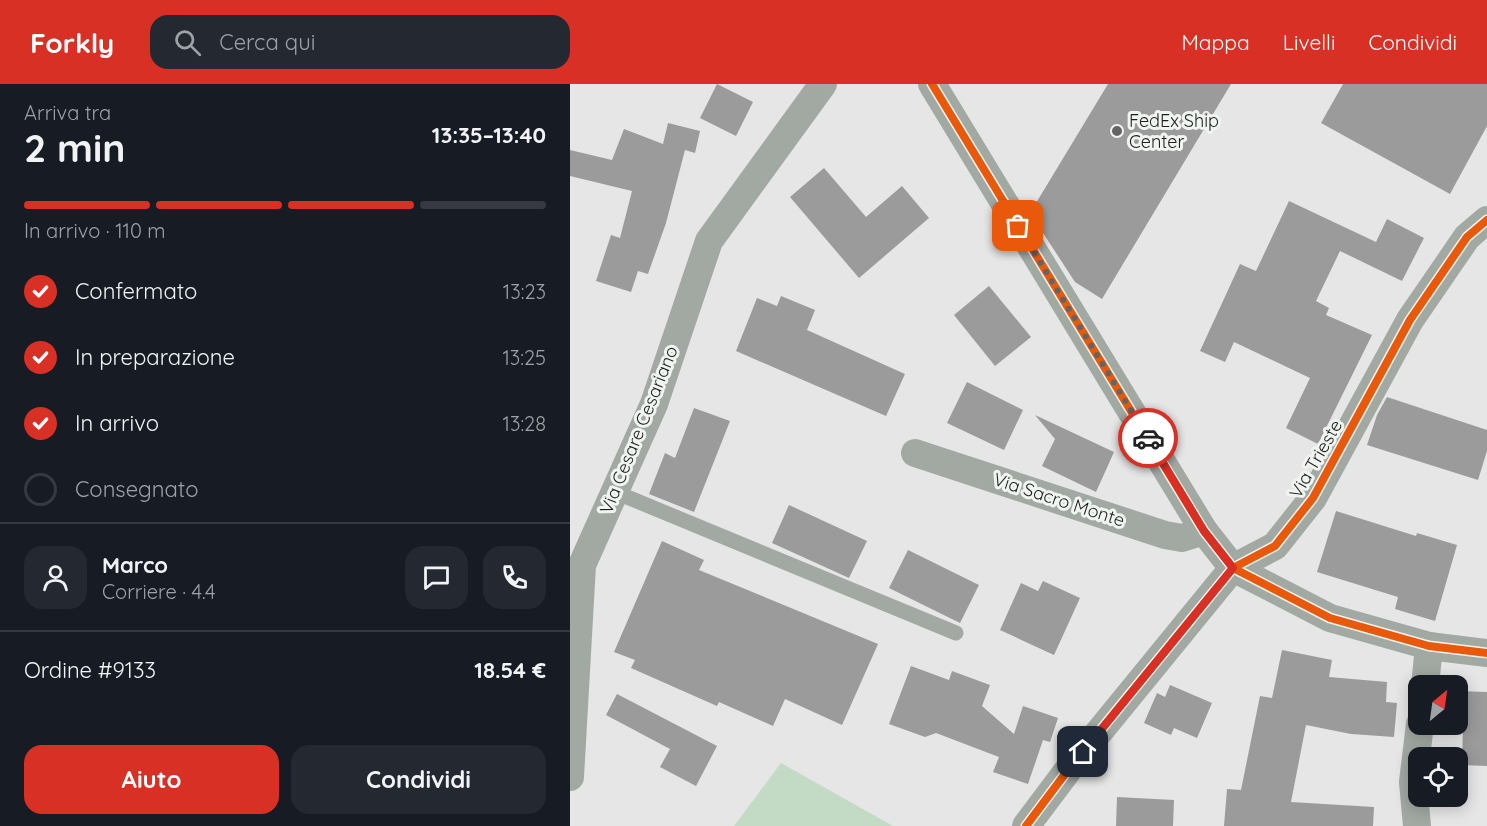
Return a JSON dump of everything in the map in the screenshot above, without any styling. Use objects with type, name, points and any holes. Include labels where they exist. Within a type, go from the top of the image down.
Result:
[{"type":"street","name":"Via Cesare Cesariano","points":[[570,777],[582,565],[654,404],[709,241],[824,84]]},
{"type":"street","points":[[932,84],[1204,531],[1233,568],[1330,618],[1429,646],[1487,653]]},
{"type":"street","name":"Via Trieste","points":[[1026,826],[1068,770],[1233,568],[1275,546],[1313,498],[1410,320],[1467,237],[1487,220]]},
{"type":"street","name":"Via Sacro Monte","points":[[915,453],[1166,535],[1182,538],[1204,531]]},
{"type":"street","points":[[1426,675],[1429,646]]},
{"type":"street","points":[[1417,826],[1413,782],[1419,735]]},
{"type":"lane","points":[[615,492],[956,633]]},
{"type":"green space","points":[[781,763],[893,826],[734,826]]},
{"type":"building","points":[[717,84],[753,102],[736,136],[700,118]]},
{"type":"building","points":[[1108,84],[1231,84],[1102,299],[1075,282],[1030,213]]},
{"type":"building","points":[[1343,84],[1487,84],[1487,126],[1450,194],[1321,123]]},
{"type":"building","points":[[668,123],[700,131],[695,153],[685,150],[666,223],[648,274],[638,271],[631,292],[596,281],[611,235],[620,238],[632,191],[570,176],[570,150],[612,160],[624,129],[663,144]]},
{"type":"building","points":[[824,168],[866,217],[902,186],[929,218],[859,278],[790,197]]},
{"type":"building","points":[[1289,201],[1376,242],[1387,219],[1424,238],[1402,281],[1340,251],[1316,301],[1329,308],[1326,315],[1372,335],[1318,444],[1286,428],[1310,378],[1234,342],[1225,362],[1200,351],[1240,264],[1256,271]]},
{"type":"building","points":[[989,286],[1031,337],[995,366],[954,315]]},
{"type":"building","points":[[781,296],[815,310],[807,330],[905,374],[886,416],[736,351],[757,298],[777,306]]},
{"type":"building","points":[[967,382],[1023,410],[1004,450],[947,423]]},
{"type":"building","points":[[1387,397],[1487,430],[1487,451],[1478,480],[1367,445],[1377,415]]},
{"type":"building","points":[[694,408],[730,421],[694,512],[649,494],[665,453],[675,458]]},
{"type":"building","points":[[1035,415],[1114,452],[1096,492],[1042,466],[1055,439]]},
{"type":"building","points":[[789,505],[867,541],[849,578],[772,543]]},
{"type":"building","points":[[1336,511],[1416,536],[1417,533],[1457,545],[1435,621],[1395,609],[1398,597],[1317,572]]},
{"type":"building","points":[[662,541],[704,560],[699,570],[878,644],[842,725],[785,699],[773,726],[719,702],[717,706],[631,668],[635,660],[614,652]]},
{"type":"building","points":[[908,550],[979,585],[960,623],[889,588]]},
{"type":"building","points":[[1043,581],[1080,598],[1054,655],[1000,630],[1021,583],[1038,591]]},
{"type":"building","points":[[1282,650],[1332,660],[1329,677],[1387,682],[1386,702],[1397,703],[1394,737],[1351,734],[1306,725],[1291,802],[1374,807],[1373,826],[1224,826],[1227,789],[1241,790],[1260,696],[1272,698]]},
{"type":"building","points":[[911,666],[949,680],[952,671],[990,685],[982,706],[1014,734],[1023,706],[1058,718],[1050,742],[1043,740],[1028,784],[993,772],[999,757],[936,733],[925,737],[889,724]]},
{"type":"building","points":[[1170,685],[1212,703],[1197,738],[1174,728],[1171,735],[1144,723],[1157,693],[1165,697]]},
{"type":"building","points":[[1468,691],[1487,692],[1487,766],[1468,765],[1468,747],[1462,747],[1463,735],[1468,735]]},
{"type":"building","points":[[617,694],[717,746],[696,786],[660,767],[670,749],[606,715]]},
{"type":"building","points":[[1117,797],[1174,800],[1173,826],[1116,826]]},
{"type":"cycle path","points":[[932,84],[1204,531],[1233,568],[1330,618],[1429,646],[1487,653]]},
{"type":"cycle path","points":[[1026,826],[1068,770],[1233,568],[1275,546],[1313,498],[1410,320],[1467,237],[1487,220]]},
{"type":"way so far","points":[[1018,226],[1148,438]]},
{"type":"place","name":"FedEx Ship Center","points":[[1117,131]]},
{"type":"route","points":[[1083,752],[1233,568],[1204,531],[1148,438]]}]
